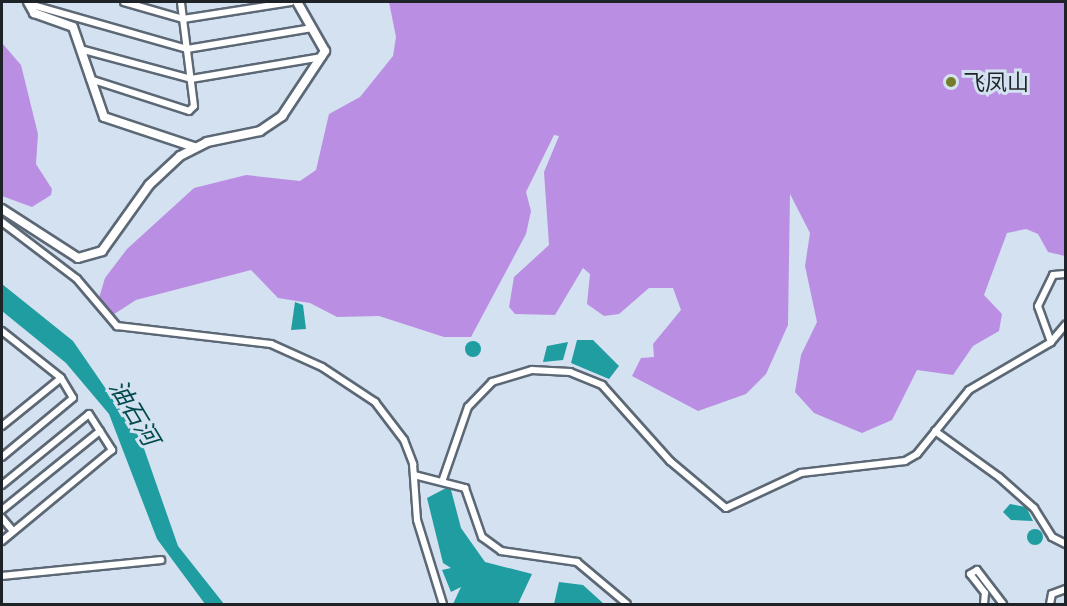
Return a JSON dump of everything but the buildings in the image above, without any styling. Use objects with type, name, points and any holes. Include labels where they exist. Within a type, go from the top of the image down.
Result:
[{"type":"street","points":[[124,2],[183,19],[291,2]]},
{"type":"street","points":[[90,79],[189,111],[194,106],[181,2]]},
{"type":"street","points":[[297,2],[312,28],[324,57]]},
{"type":"street","points":[[28,3],[187,49],[312,28]]},
{"type":"street","points":[[28,3],[34,13],[73,27],[104,117],[194,147]]},
{"type":"street","points":[[79,48],[191,79],[324,57]]},
{"type":"street","points":[[4,219],[78,258],[95,256],[149,185],[194,147],[271,126],[324,57]]},
{"type":"street","points":[[2,209],[4,219],[77,279],[117,326],[271,344],[322,367],[375,402],[404,440],[414,475],[417,520],[443,604]]},
{"type":"street","points":[[1051,342],[1038,306],[1053,275],[1065,274]]},
{"type":"street","points":[[443,479],[468,407],[492,382],[532,370],[570,372],[602,385],[670,461],[726,508],[801,473],[905,461],[935,431],[969,390],[1051,342],[1065,324]]},
{"type":"street","points":[[2,331],[61,378],[73,398],[2,458]]},
{"type":"street","points":[[2,426],[61,378]]},
{"type":"street","points":[[2,485],[89,414],[112,450],[2,541]]},
{"type":"street","points":[[2,510],[100,431]]},
{"type":"street","points":[[935,431],[999,477],[1034,508],[1052,537],[1065,544]]},
{"type":"street","points":[[414,475],[443,479],[465,488],[482,537],[501,551],[577,562],[627,604]]},
{"type":"street","points":[[2,518],[13,531]]},
{"type":"street","points":[[2,576],[160,560]]},
{"type":"street","points":[[984,604],[984,593],[970,574],[977,570],[1003,604]]},
{"type":"street","points":[[1050,604],[1052,594],[1065,589]]},
{"type":"shaded area","points":[[389,2],[1065,2],[1065,256],[1048,252],[1038,234],[1026,229],[1007,233],[984,295],[1002,314],[999,331],[973,346],[953,375],[917,370],[892,420],[862,433],[814,413],[795,392],[801,355],[817,322],[805,266],[810,233],[790,194],[788,325],[766,374],[746,394],[698,411],[632,376],[641,358],[654,357],[653,344],[681,310],[673,288],[649,288],[619,314],[604,316],[587,304],[590,274],[583,268],[555,315],[515,314],[509,307],[514,277],[549,245],[544,172],[559,136],[554,135],[526,192],[531,211],[526,234],[471,337],[444,337],[379,316],[337,317],[310,303],[278,298],[251,270],[136,300],[108,318],[96,308],[105,278],[127,249],[194,188],[246,175],[300,181],[316,170],[329,114],[360,97],[393,56],[396,37]]},
{"type":"shaded area","points":[[2,43],[21,65],[38,134],[36,164],[52,189],[51,195],[32,207],[2,196]]},
{"type":"shaded area","points":[[2,284],[73,341],[141,440],[178,546],[224,604],[205,604],[157,539],[109,414],[66,363],[2,311]]},
{"type":"shaded area","points":[[295,302],[303,305],[306,329],[291,330]]},
{"type":"shaded area","points":[[577,340],[593,340],[619,366],[609,379],[571,363]]},
{"type":"shaded area","points":[[473,341],[479,343],[481,349],[479,355],[473,357],[467,355],[465,349],[467,343]]},
{"type":"shaded area","points":[[568,342],[563,360],[543,362],[547,346]]},
{"type":"shaded area","points":[[450,486],[461,528],[485,562],[532,574],[518,604],[453,604],[461,587],[451,592],[442,570],[451,568],[443,563],[427,498]]},
{"type":"shaded area","points":[[1010,504],[1026,507],[1033,521],[1011,520],[1003,512]]},
{"type":"shaded area","points":[[1035,529],[1043,537],[1035,545],[1027,537]]},
{"type":"shaded area","points":[[559,582],[583,585],[604,604],[554,604]]},
{"type":"place","name":"飞凤山","points":[[951,82]]},
{"type":"water label","name":"油石河","points":[[135,412]]}]
